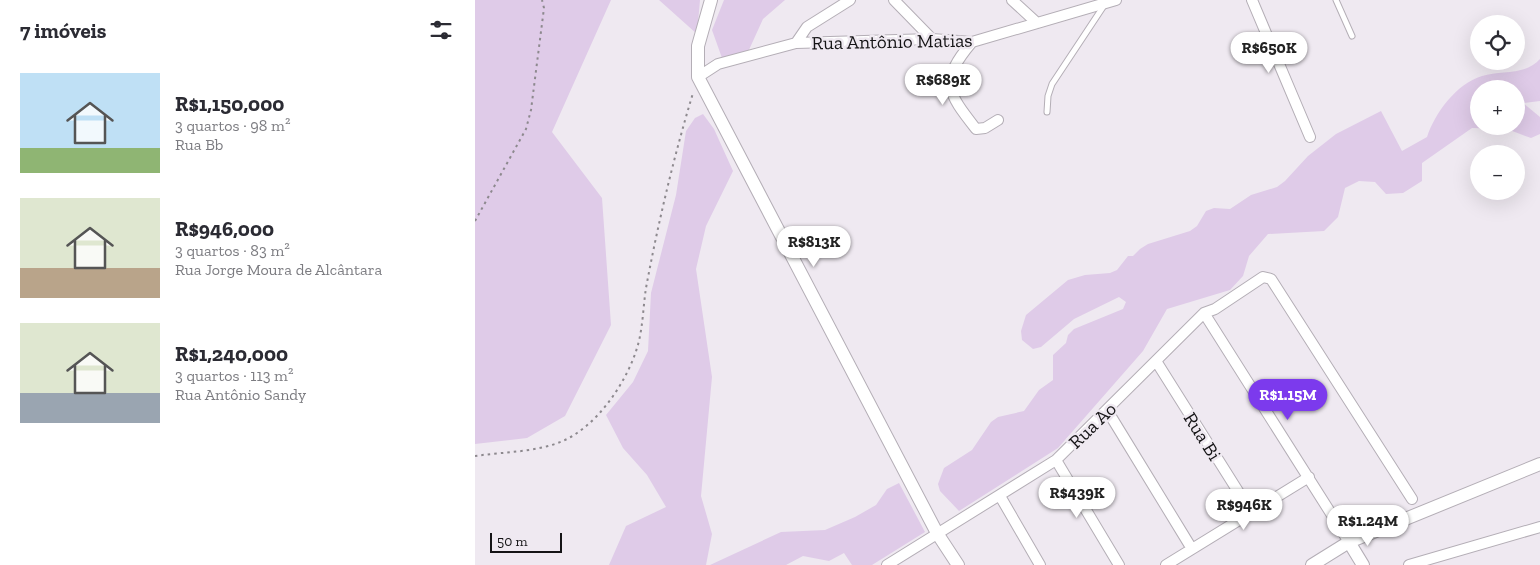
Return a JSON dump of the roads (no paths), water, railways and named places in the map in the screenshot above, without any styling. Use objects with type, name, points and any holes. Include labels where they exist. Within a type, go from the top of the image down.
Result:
[{"type":"street","points":[[711,0],[698,46],[699,77],[937,533],[958,565]]},
{"type":"street","points":[[796,43],[807,27],[850,0]]},
{"type":"street","points":[[895,0],[932,39]]},
{"type":"street","points":[[1011,0],[1037,22]]},
{"type":"street","name":"Rua Antônio Matias","points":[[699,77],[718,64],[796,43],[932,39],[972,42],[1116,0]]},
{"type":"street","points":[[1252,0],[1310,138]]},
{"type":"street","points":[[972,42],[957,58],[950,82],[951,94],[955,103],[976,129],[985,128],[998,120]]},
{"type":"street","name":"Rua Ao","points":[[887,565],[1056,460],[1204,313],[1215,309],[1263,277],[1271,279],[1412,499]]},
{"type":"street","points":[[1204,313],[1363,565]]},
{"type":"street","name":"Rua Bi","points":[[1156,361],[1251,512]]},
{"type":"street","points":[[1107,410],[1192,549]]},
{"type":"street","points":[[1056,460],[1119,565]]},
{"type":"street","points":[[1312,565],[1349,542],[1540,464]]},
{"type":"street","points":[[1165,565],[1309,477]]},
{"type":"street","points":[[1000,496],[1040,565]]},
{"type":"street","points":[[1409,565],[1540,527]]},
{"type":"lane","points":[[1336,0],[1352,36]]},
{"type":"lane","points":[[1047,112],[1051,84],[1105,3]]}]
